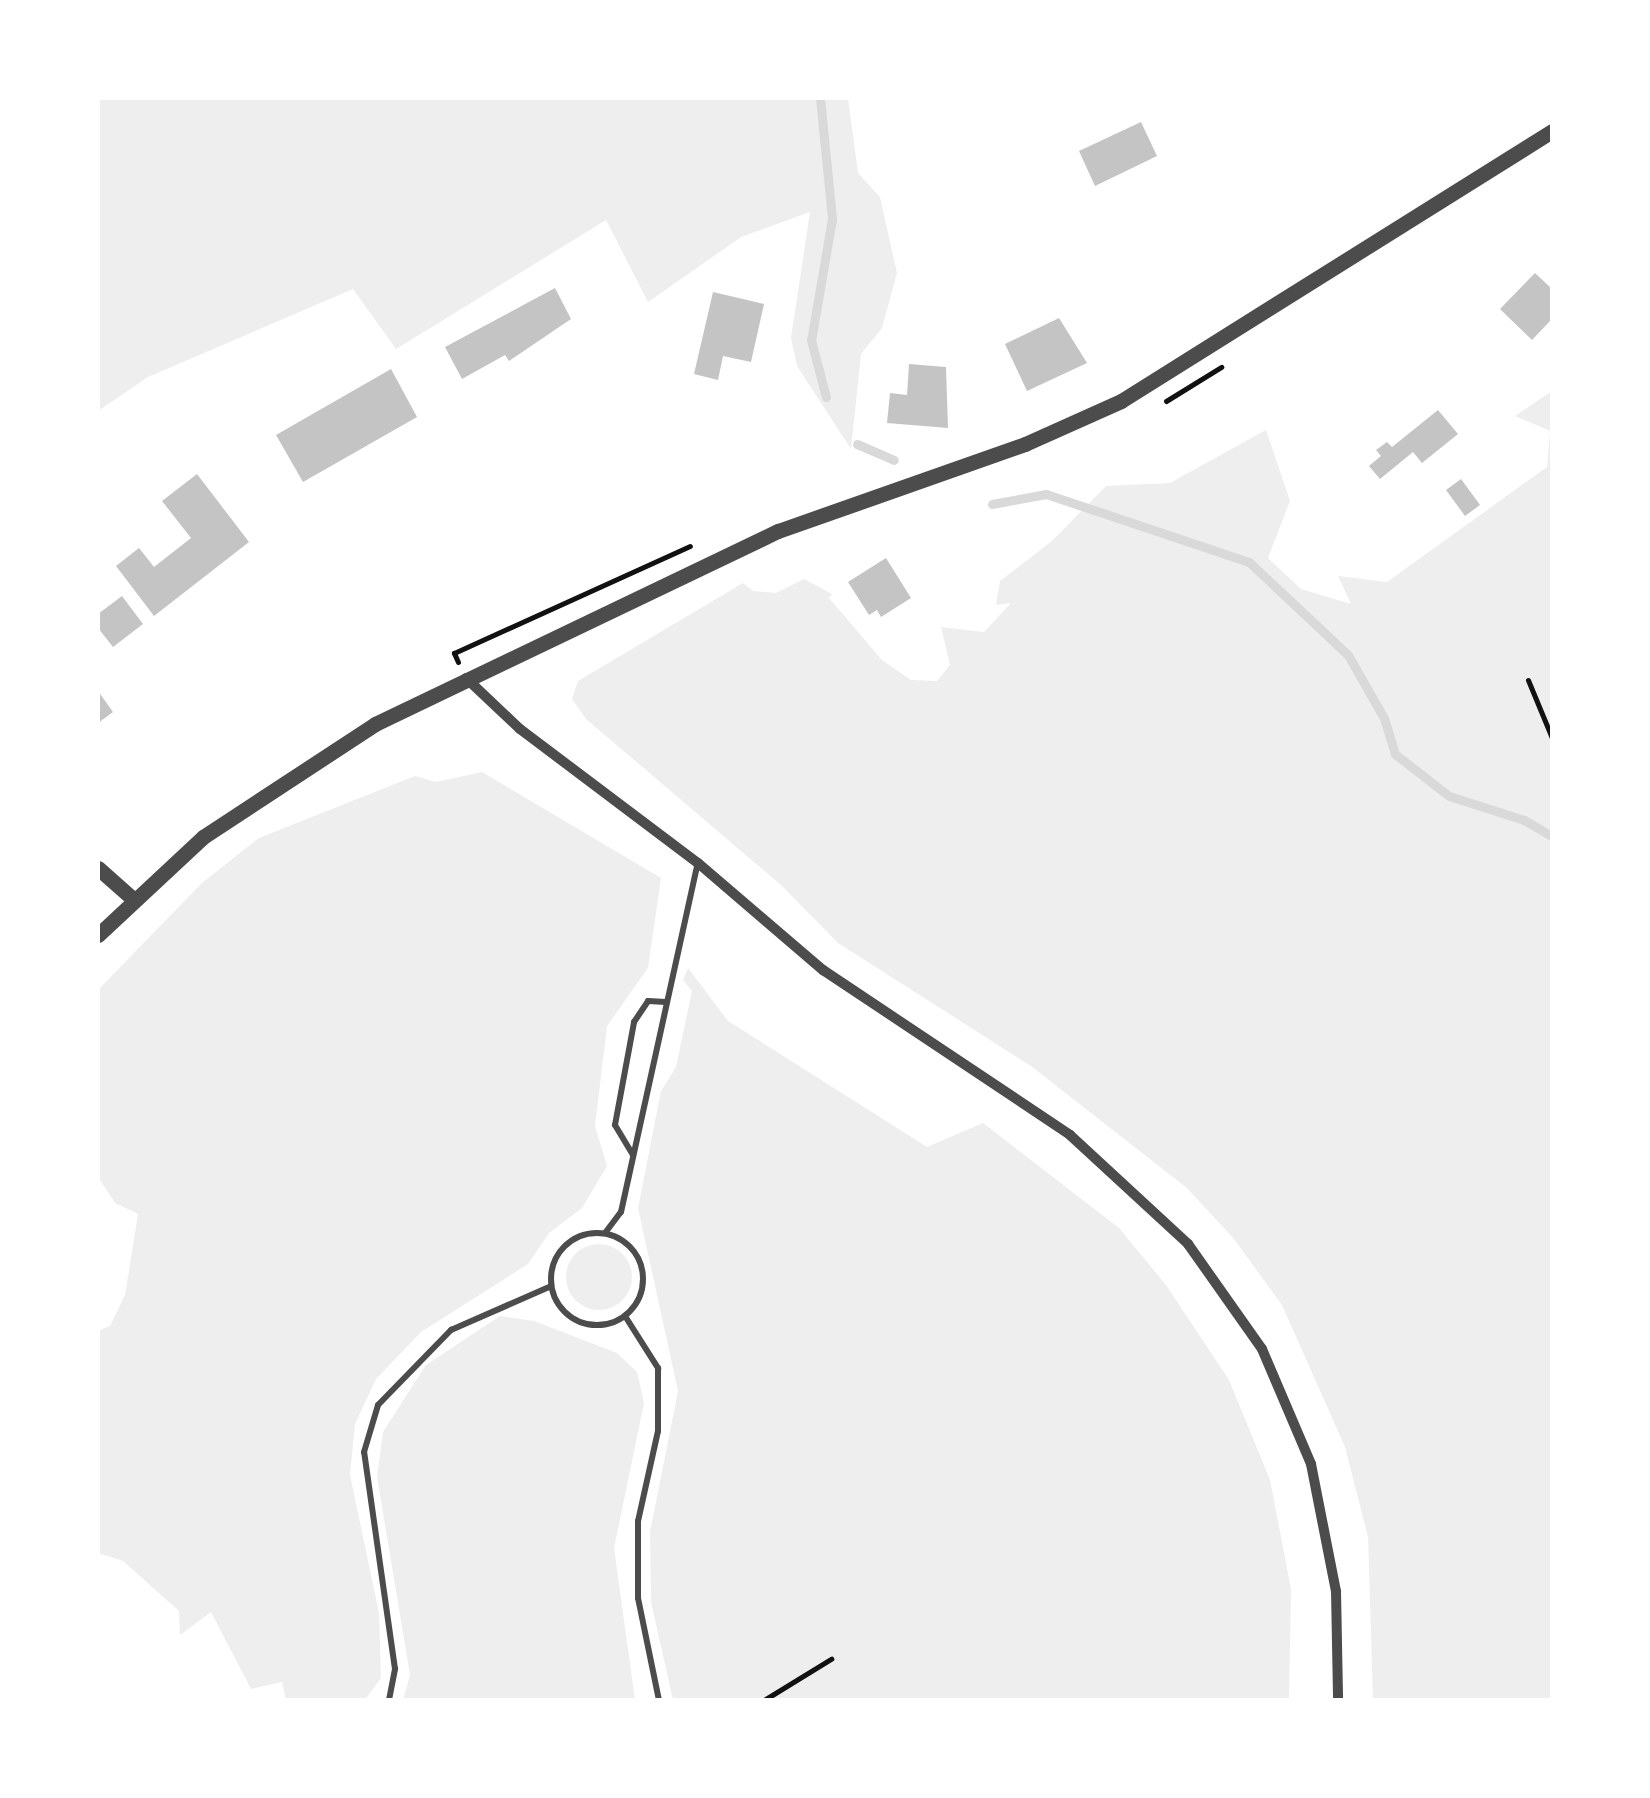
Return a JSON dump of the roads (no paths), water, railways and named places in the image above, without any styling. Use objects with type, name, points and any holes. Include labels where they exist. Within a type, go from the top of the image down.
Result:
[{"type":"street","points":[[98,934],[132,898],[258,796],[374,724],[778,532],[1025,444],[1120,402],[1552,132]]},
{"type":"street","points":[[466,678],[520,729],[698,864],[834,979],[1070,1135],[1144,1198],[1214,1276],[1262,1349],[1310,1464],[1336,1591],[1338,1700]]},
{"type":"street","points":[[98,868],[132,898]]},
{"type":"lane","points":[[605,1233],[620,1238],[640,1260],[642,1290],[625,1316],[595,1325],[580,1322],[556,1300],[551,1286],[564,1246],[605,1233],[621,1212],[698,864]]},
{"type":"lane","points":[[634,1156],[615,1125],[634,1022],[648,1001],[666,1002]]},
{"type":"lane","points":[[389,1700],[395,1670],[364,1452],[378,1405],[450,1330],[551,1286]]},
{"type":"lane","points":[[625,1316],[658,1368],[658,1431],[638,1522],[638,1598],[658,1700]]},
{"type":"waterway","points":[[820,98],[832,219],[811,340],[826,397]]},
{"type":"waterway","points":[[857,444],[894,460]]},
{"type":"waterway","points":[[992,504],[1046,494],[1249,562],[1348,655],[1384,718],[1395,754],[1449,796],[1524,820],[1552,836]]}]
